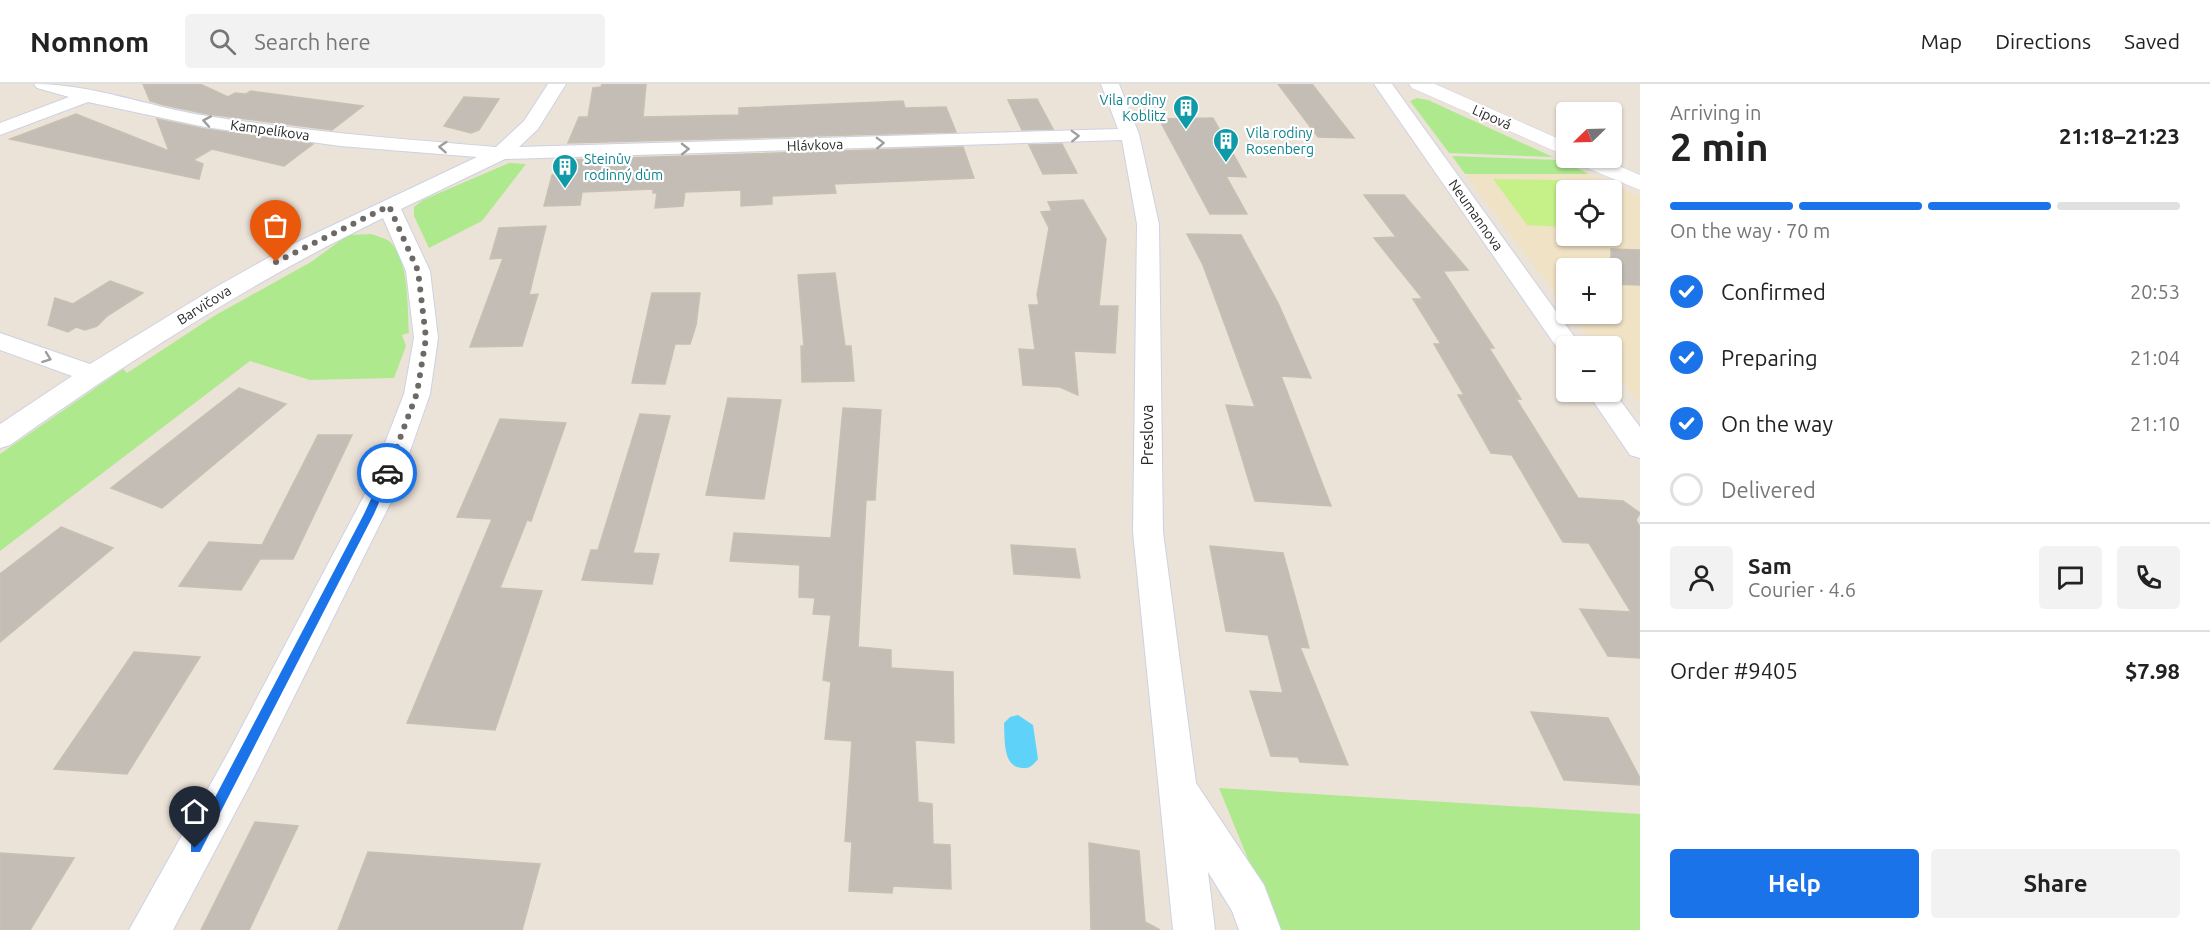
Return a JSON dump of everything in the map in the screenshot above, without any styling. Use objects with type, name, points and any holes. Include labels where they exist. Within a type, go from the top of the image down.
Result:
[{"type":"street","name":"Kampelíkova","points":[[43,84],[86,96],[205,121],[339,140],[501,153]]},
{"type":"street","points":[[0,129],[118,84]]},
{"type":"street","name":"Barvičova","points":[[0,438],[93,374],[267,267],[501,153],[531,125],[557,84]]},
{"type":"street","name":"Preslova","points":[[1110,84],[1130,134],[1148,224],[1148,532],[1194,930]]},
{"type":"street","name":"Neumannova","points":[[1383,84],[1562,336]]},
{"type":"street","name":"Lipová","points":[[1419,84],[1556,146]]},
{"type":"street","name":"Hlávkova","points":[[501,153],[1130,134]]},
{"type":"street","points":[[1606,168],[1640,183]]},
{"type":"street","points":[[150,930],[241,765],[375,504],[417,393],[426,338],[418,271],[389,206]]},
{"type":"street","points":[[0,341],[93,374]]},
{"type":"street","points":[[1607,402],[1640,448]]},
{"type":"street","name":"Preslova","points":[[1178,789],[1249,900],[1260,930]]},
{"type":"shaded area","points":[[1465,174],[1589,174],[1602,180],[1556,180],[1556,246],[1622,246],[1622,189],[1640,197],[1640,404],[1622,381],[1622,336],[1588,336],[1578,324],[1622,324],[1622,258],[1556,258],[1556,295]]},
{"type":"green space","points":[[1417,98],[1428,100],[1553,157],[1449,153],[1410,101]]},
{"type":"green space","points":[[1452,156],[1556,160],[1556,168],[1577,168],[1589,174],[1465,174]]},
{"type":"green space","points":[[509,163],[526,164],[482,221],[429,248],[414,216],[414,207],[423,200]]},
{"type":"green space","points":[[1493,179],[1573,180],[1556,180],[1556,226],[1527,225]]},
{"type":"green space","points":[[371,234],[389,241],[401,259],[404,271],[409,333],[402,335],[406,346],[394,378],[310,380],[250,361],[0,551],[0,454],[123,369],[127,373],[214,316],[311,262],[348,235]]},
{"type":"green space","points":[[1219,788],[1640,814],[1640,930],[1277,930]]},
{"type":"water","points":[[1018,715],[1033,725],[1038,759],[1027,768],[1011,763],[1006,750],[1004,723],[1010,717]]},
{"type":"building","points":[[143,84],[200,84],[228,97],[235,93],[246,94],[251,91],[363,106],[332,130],[207,114],[164,105],[150,101]]},
{"type":"building","points":[[602,84],[646,84],[643,117],[739,115],[739,108],[903,101],[905,108],[946,107],[956,132],[568,143],[579,117],[588,117],[593,88],[601,87]]},
{"type":"building","points":[[1278,84],[1312,84],[1354,138],[1318,137]]},
{"type":"building","points":[[464,97],[499,99],[479,130],[471,133],[444,126]]},
{"type":"building","points":[[1037,99],[1053,129],[1022,130],[1008,100]]},
{"type":"building","points":[[76,114],[169,151],[157,119],[205,129],[313,144],[284,166],[212,149],[193,160],[203,164],[199,179],[10,139]]},
{"type":"building","points":[[1213,118],[1246,177],[1226,176],[1247,214],[1210,214],[1159,119]]},
{"type":"building","points":[[1062,144],[1077,173],[1043,174],[1029,145]]},
{"type":"building","points":[[963,147],[974,178],[834,184],[836,193],[772,196],[772,204],[741,206],[741,190],[685,192],[683,206],[655,208],[657,193],[653,193],[653,189],[582,192],[580,205],[544,206],[552,175],[555,174],[561,160]]},
{"type":"building","points":[[1364,195],[1404,195],[1468,270],[1443,271],[1494,348],[1489,348],[1521,399],[1516,399],[1578,498],[1623,501],[1640,513],[1636,520],[1640,527],[1640,658],[1608,656],[1580,609],[1631,612],[1589,543],[1563,542],[1512,455],[1491,453],[1458,395],[1464,395],[1434,344],[1441,344],[1413,299],[1423,299],[1374,238],[1396,237]]},
{"type":"building","points":[[1083,200],[1106,239],[1099,306],[1118,306],[1115,353],[1074,351],[1078,395],[1060,387],[1023,385],[1019,349],[1035,350],[1029,305],[1039,305],[1037,295],[1049,228],[1041,212],[1052,211],[1048,202]]},
{"type":"building","points":[[546,226],[529,295],[538,294],[522,346],[470,347],[503,258],[490,259],[499,228]]},
{"type":"building","points":[[1187,234],[1241,235],[1278,303],[1311,378],[1281,376],[1331,506],[1255,501],[1226,405],[1255,407],[1203,265]]},
{"type":"building","points":[[1611,249],[1640,250],[1640,285],[1622,284],[1622,258],[1611,258]]},
{"type":"building","points":[[835,273],[845,346],[851,346],[854,381],[802,382],[801,346],[804,346],[798,275]]},
{"type":"building","points":[[110,281],[143,293],[107,316],[97,326],[85,330],[76,327],[68,332],[48,325],[55,298],[73,304]]},
{"type":"building","points":[[652,293],[700,293],[696,325],[690,344],[675,344],[665,384],[632,383]]},
{"type":"building","points":[[239,388],[286,404],[162,508],[111,488]]},
{"type":"building","points":[[728,398],[781,400],[764,499],[706,495]]},
{"type":"building","points":[[843,408],[881,410],[875,500],[866,500],[858,647],[891,650],[891,668],[953,672],[954,743],[915,740],[918,802],[932,804],[933,844],[950,845],[951,889],[893,886],[892,893],[849,891],[852,842],[845,841],[852,741],[825,739],[831,682],[823,680],[831,615],[813,614],[815,598],[799,597],[800,565],[730,561],[734,533],[831,538]]},
{"type":"building","points":[[640,414],[670,416],[633,553],[659,554],[652,584],[582,580],[591,550],[598,550]]},
{"type":"building","points":[[500,419],[566,423],[531,521],[527,520],[500,588],[542,591],[495,730],[407,723],[492,519],[457,517]]},
{"type":"building","points":[[318,435],[352,435],[293,559],[260,559],[241,590],[179,586],[209,542],[262,545]]},
{"type":"building","points":[[61,527],[113,548],[0,642],[0,574]]},
{"type":"building","points":[[1011,545],[1075,549],[1080,578],[1014,574]]},
{"type":"building","points":[[1210,546],[1283,553],[1309,648],[1300,647],[1348,765],[1300,762],[1298,757],[1271,756],[1250,691],[1283,693],[1268,635],[1226,631]]},
{"type":"building","points":[[134,652],[200,657],[127,774],[54,769]]},
{"type":"building","points":[[1531,712],[1608,718],[1640,778],[1640,785],[1564,780]]},
{"type":"building","points":[[255,822],[298,826],[249,930],[201,930]]},
{"type":"building","points":[[1089,843],[1139,851],[1145,922],[1160,930],[1091,930]]},
{"type":"building","points":[[368,852],[540,864],[522,930],[338,930]]},
{"type":"building","points":[[0,853],[74,858],[30,930],[0,930]]},
{"type":"way so far","points":[[276,262],[389,206],[418,271],[426,338],[417,393],[387,473]]},
{"type":"place","name":"Vila rodiny Koblitz","points":[[1186,131]]},
{"type":"place","name":"Vila rodiny Rosenberg","points":[[1226,164]]},
{"type":"place","name":"Steinův rodinný dům","points":[[565,190]]},
{"type":"route","points":[[195,848],[241,765],[380,494],[387,473]]}]
